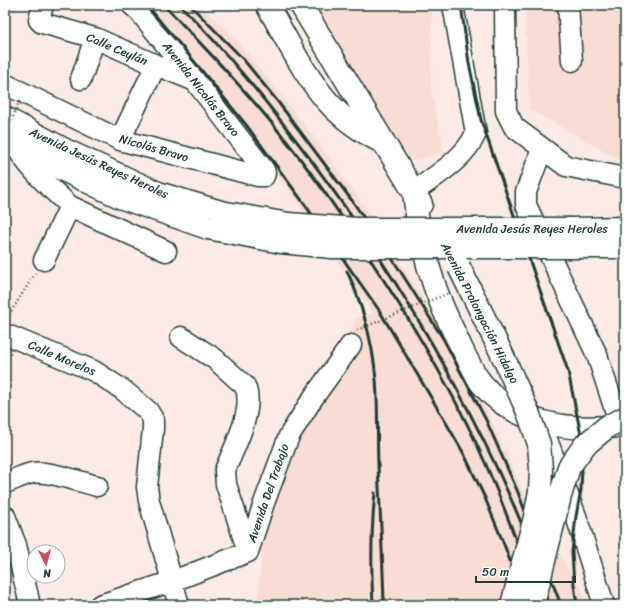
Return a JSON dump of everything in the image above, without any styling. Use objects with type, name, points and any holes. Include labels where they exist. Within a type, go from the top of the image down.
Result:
[{"type":"highway","points":[[267,5],[308,75],[325,98],[340,114],[354,125],[384,143]]},
{"type":"highway","name":"Avenida Prolongación Hidalgo","points":[[301,5],[459,267],[528,412],[539,444],[541,469],[540,491],[535,517],[512,605]]},
{"type":"highway","name":"Avenida Jesús Reyes Heroles","points":[[5,118],[65,150],[214,220]]},
{"type":"highway","name":"Avenida Jesús Reyes Heroles","points":[[9,142],[120,197],[214,220],[357,229],[575,238],[625,247]]},
{"type":"highway","points":[[414,192],[419,233],[428,269],[444,313],[468,363],[482,384],[500,402],[512,410],[540,422],[560,426],[585,428],[623,423]]},
{"type":"highway","name":"Avenida Jesús Reyes Heroles","points":[[575,238],[625,228]]},
{"type":"highway","points":[[533,605],[560,496],[569,467],[585,445],[608,426],[623,423]]},
{"type":"street","name":"Avenida Nicolás Bravo","points":[[132,5],[195,81],[264,170],[264,176]]},
{"type":"street","points":[[414,192],[457,158],[472,142],[476,133],[453,5]]},
{"type":"street","points":[[505,5],[506,111],[514,127],[566,166],[625,178]]},
{"type":"street","points":[[568,5],[572,61]]},
{"type":"street","name":"Calle Ceylán","points":[[41,12],[42,23],[95,38],[156,66],[195,81]]},
{"type":"street","points":[[80,79],[95,38]]},
{"type":"street","points":[[120,140],[156,66]]},
{"type":"street","name":"Nicolás Bravo","points":[[5,84],[120,140],[258,176],[264,176]]},
{"type":"street","points":[[9,142],[29,165],[70,206],[166,251]]},
{"type":"street","points":[[542,149],[526,192],[526,205],[597,355],[623,423]]},
{"type":"street","points":[[44,260],[70,206]]},
{"type":"street","name":"Calle Morelos","points":[[5,334],[94,371],[123,390],[148,410],[153,419],[154,428],[148,482],[149,501],[179,605]]},
{"type":"street","points":[[181,337],[215,359],[245,386],[248,392],[244,422],[225,470],[225,477],[248,552]]},
{"type":"street","name":"Avenida Del Trabajo","points":[[100,605],[173,581],[248,552],[264,503],[289,436],[354,337]]},
{"type":"street","points":[[540,422],[576,516],[604,605]]},
{"type":"street","points":[[5,483],[25,475],[44,473],[97,486]]},
{"type":"street","points":[[5,516],[16,545],[30,605]]},
{"type":"path","points":[[9,142],[21,98]]},
{"type":"path","points":[[5,167],[9,168]]},
{"type":"path","points":[[5,321],[44,260]]},
{"type":"path","points":[[354,337],[449,293]]},
{"type":"shaded area","points":[[139,5],[200,5],[234,37],[308,129],[366,208],[437,321],[481,396],[531,510],[583,592],[586,605],[257,605],[262,547],[288,453],[296,432],[318,410],[355,320],[373,313],[249,134],[202,76]]},
{"type":"shaded area","points":[[315,5],[432,5],[431,88],[444,153],[412,161],[393,138]]},
{"type":"shaded area","points":[[525,5],[625,5],[625,163],[529,109]]},
{"type":"railway","points":[[145,5],[184,49],[247,126],[303,202],[379,310],[464,454],[485,498],[526,605]]},
{"type":"railway","points":[[164,5],[248,95],[295,152],[324,191],[404,312],[443,379],[478,447],[511,525],[538,605]]},
{"type":"railway","points":[[180,5],[232,61],[296,140],[342,203],[401,292],[454,383],[502,478],[527,536],[549,605]]},
{"type":"railway","points":[[190,5],[243,59],[278,102],[353,202],[397,266],[444,340],[486,420],[517,490],[561,605]]},
{"type":"railway","points":[[461,5],[469,63],[481,120],[568,371],[583,445],[581,490],[576,516],[572,552],[577,605]]},
{"type":"railway","points":[[347,271],[364,317],[372,349],[376,382],[384,605]]},
{"type":"railway","points":[[373,605],[372,549],[375,493]]}]
